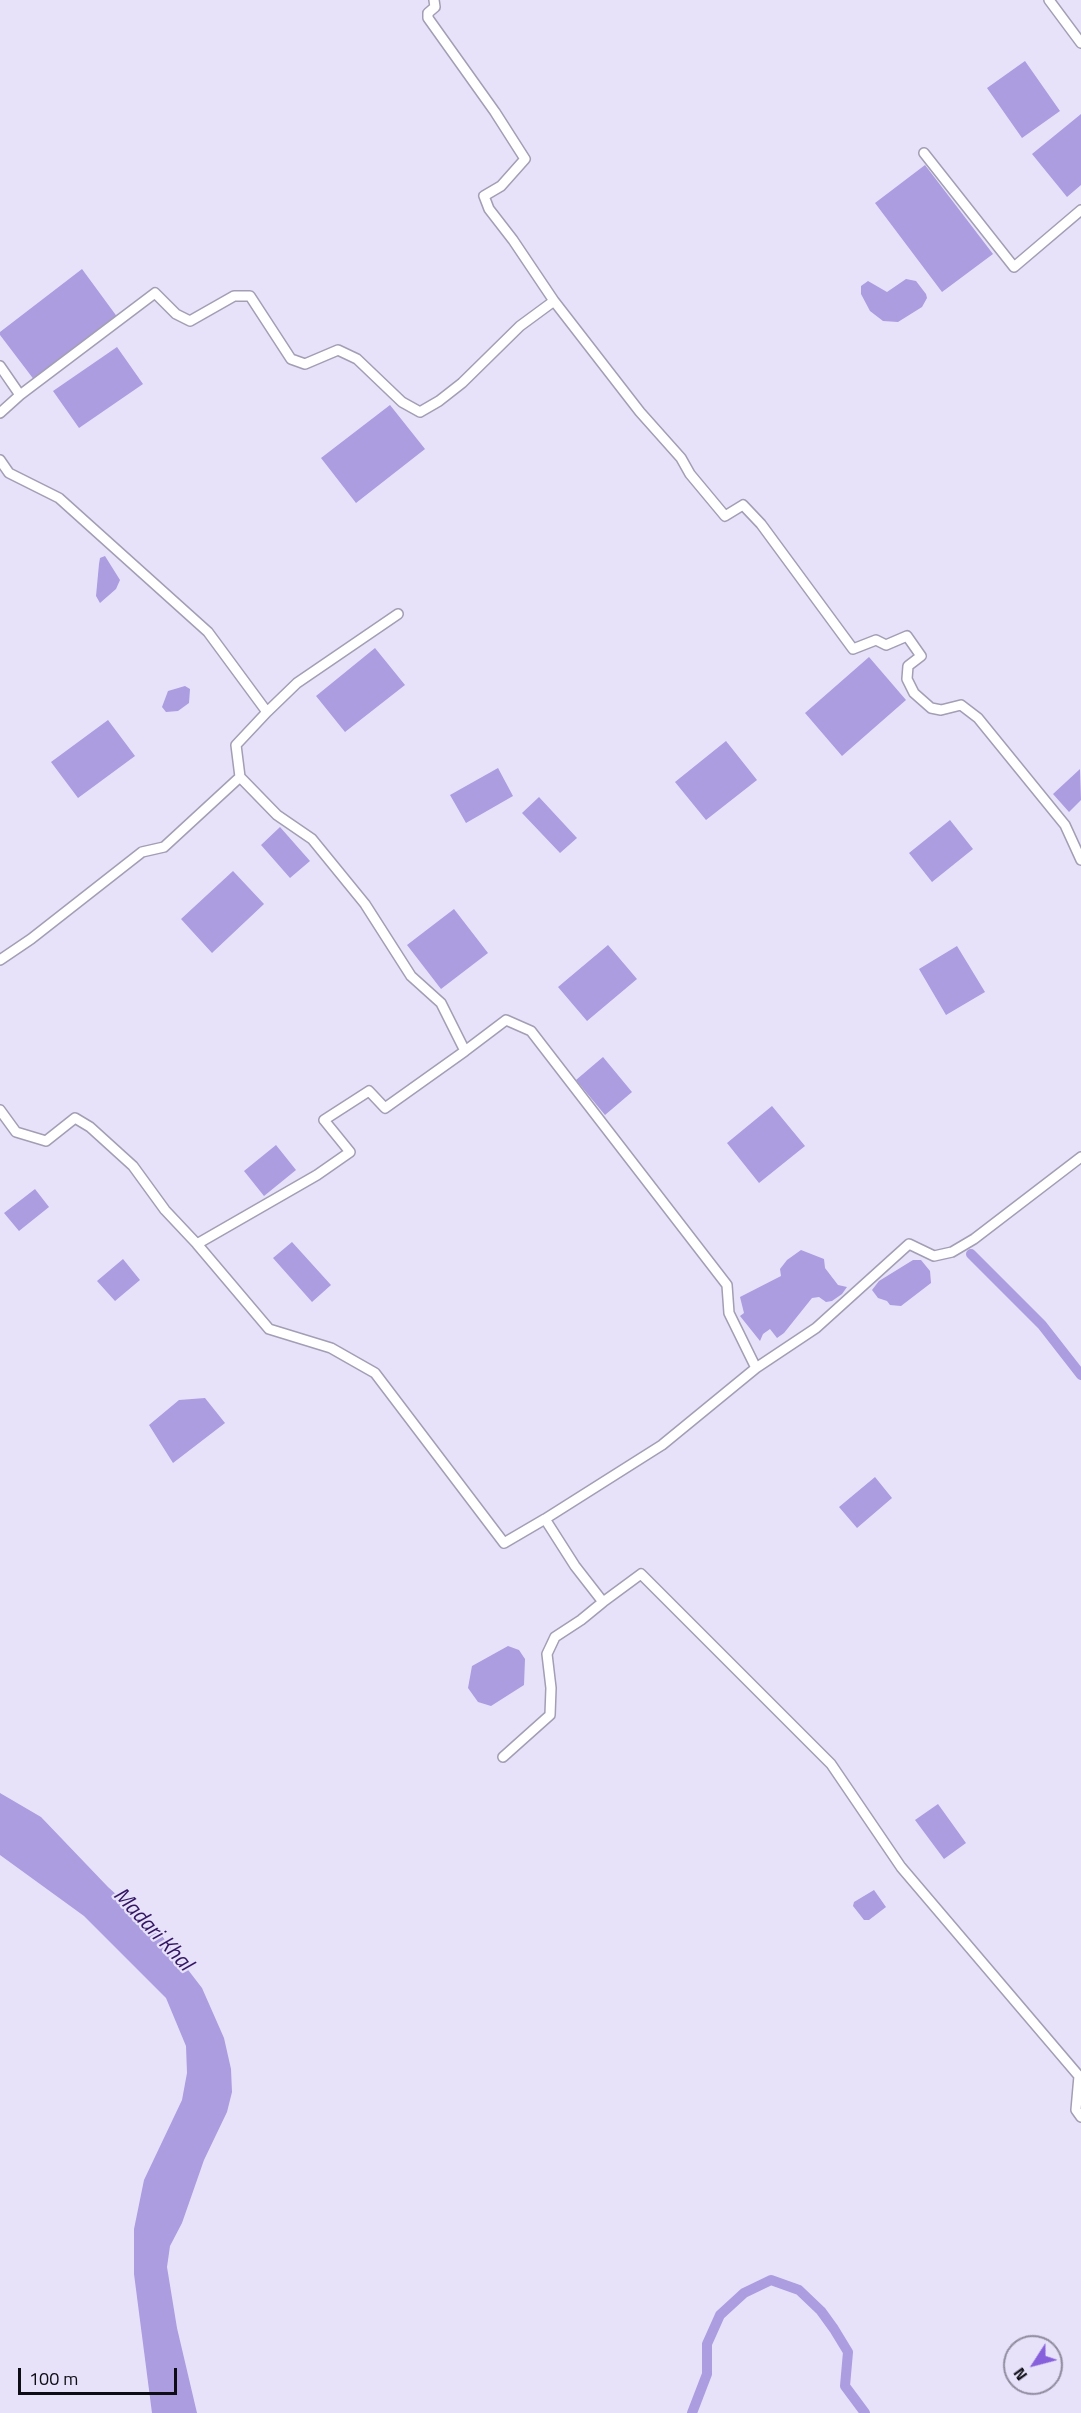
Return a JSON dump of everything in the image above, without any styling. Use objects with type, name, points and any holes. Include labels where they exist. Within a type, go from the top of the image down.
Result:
[{"type":"street","points":[[434,0],[435,7],[428,13],[428,18],[495,112],[525,159],[501,186],[484,196],[489,209],[554,301],[725,516],[743,505],[761,524],[853,650],[876,640],[886,645],[907,636],[921,656],[908,666],[907,679],[914,693],[931,708],[940,710],[961,705],[978,718],[1065,825],[1081,860]]},
{"type":"street","points":[[1049,0],[1081,43]]},
{"type":"street","points":[[924,153],[1014,267],[1081,210]]},
{"type":"street","points":[[0,413],[20,395],[155,293],[176,314],[190,321],[234,296],[250,296],[291,359],[305,364],[338,350],[357,359],[402,402],[420,412],[462,383],[520,326],[554,301]]},
{"type":"street","points":[[0,366],[20,395]]},
{"type":"street","points":[[0,460],[9,473],[59,498],[208,632],[267,712]]},
{"type":"street","points":[[398,614],[297,683],[267,712],[237,745],[240,777],[277,815],[312,840],[359,896],[411,976],[441,1003],[465,1051]]},
{"type":"street","points":[[0,960],[31,939],[142,852],[164,847],[240,777]]},
{"type":"street","points":[[197,1244],[318,1175],[350,1152],[324,1120],[369,1091],[385,1108],[506,1020],[531,1031],[728,1285],[729,1312],[756,1368]]},
{"type":"street","points":[[0,1110],[16,1132],[46,1141],[75,1118],[90,1126],[134,1166],[165,1210],[269,1329],[331,1348],[375,1373],[504,1543],[662,1445],[756,1368],[816,1328],[909,1244],[934,1256],[952,1252],[974,1239],[1081,1157]]},
{"type":"street","points":[[544,1519],[575,1566],[603,1602]]},
{"type":"street","points":[[503,1757],[550,1715],[551,1688],[547,1654],[555,1637],[641,1574],[831,1764],[901,1867],[1079,2076],[1076,2110],[1081,2117]]},
{"type":"water","points":[[1025,61],[1060,111],[1022,138],[987,88]]},
{"type":"water","points":[[1081,114],[1081,185],[1067,197],[1032,154]]},
{"type":"water","points":[[925,165],[993,254],[942,292],[875,203]]},
{"type":"water","points":[[82,269],[118,318],[35,381],[0,332]]},
{"type":"water","points":[[906,279],[916,281],[926,294],[927,298],[922,307],[898,322],[883,321],[870,311],[861,294],[861,286],[868,281],[887,292]]},
{"type":"water","points":[[117,347],[143,384],[79,428],[53,391]]},
{"type":"water","points":[[390,405],[425,449],[356,503],[321,458]]},
{"type":"water","points":[[105,556],[120,580],[116,589],[100,603],[96,596],[99,564],[100,558]]},
{"type":"water","points":[[375,648],[405,685],[345,732],[316,696]]},
{"type":"water","points":[[869,657],[906,700],[842,756],[805,713]]},
{"type":"water","points":[[185,686],[190,689],[189,703],[178,711],[166,712],[162,707],[168,691]]},
{"type":"water","points":[[108,720],[135,756],[78,798],[51,762]]},
{"type":"water","points":[[726,741],[757,780],[706,820],[675,782]]},
{"type":"water","points":[[498,768],[513,796],[466,823],[450,795]]},
{"type":"water","points":[[1080,769],[1081,800],[1069,812],[1053,794]]},
{"type":"water","points":[[539,797],[577,838],[560,853],[522,813]]},
{"type":"water","points":[[950,820],[973,849],[932,882],[909,853]]},
{"type":"water","points":[[280,827],[310,861],[290,878],[261,845]]},
{"type":"water","points":[[233,871],[264,904],[212,953],[181,919]]},
{"type":"water","points":[[454,909],[488,953],[441,989],[407,945]]},
{"type":"water","points":[[608,945],[637,979],[587,1021],[558,987]]},
{"type":"water","points":[[957,946],[985,992],[946,1015],[919,969]]},
{"type":"water","points":[[603,1057],[632,1092],[605,1115],[576,1080]]},
{"type":"water","points":[[772,1106],[805,1146],[759,1183],[727,1143]]},
{"type":"water","points":[[276,1145],[296,1170],[264,1196],[244,1171]]},
{"type":"water","points":[[35,1189],[49,1207],[19,1231],[4,1213]]},
{"type":"water","points":[[292,1242],[331,1285],[312,1302],[273,1258]]},
{"type":"water","points":[[801,1250],[824,1259],[825,1268],[838,1285],[847,1287],[832,1301],[826,1302],[819,1297],[812,1298],[784,1333],[777,1338],[770,1329],[763,1334],[760,1341],[740,1316],[744,1313],[740,1297],[781,1276],[780,1269],[787,1260]]},
{"type":"water","points":[[123,1259],[140,1280],[115,1301],[97,1281]]},
{"type":"water","points":[[913,1260],[921,1260],[930,1271],[931,1283],[901,1306],[890,1305],[887,1301],[878,1298],[872,1290],[879,1281]]},
{"type":"water","points":[[205,1398],[225,1423],[173,1463],[149,1425],[179,1400]]},
{"type":"water","points":[[875,1477],[892,1498],[857,1528],[839,1507]]},
{"type":"water","points":[[508,1646],[519,1650],[525,1659],[524,1685],[491,1706],[478,1702],[468,1688],[472,1666]]},
{"type":"water","name":"Madari Khal","points":[[0,1793],[41,1817],[108,1887],[162,1936],[202,1988],[224,2038],[231,2069],[232,2092],[227,2112],[204,2160],[182,2223],[170,2246],[167,2267],[177,2328],[197,2413],[152,2413],[134,2274],[134,2229],[144,2180],[182,2100],[187,2073],[186,2046],[166,1998],[84,1916],[0,1855]]},
{"type":"water","points":[[938,1804],[966,1843],[944,1859],[915,1820]]},
{"type":"water","points":[[874,1890],[886,1907],[869,1920],[864,1920],[853,1906],[854,1902]]},
{"type":"waterway","points":[[971,1254],[1042,1325],[1081,1375]]},
{"type":"waterway","points":[[692,2413],[707,2374],[707,2344],[720,2315],[744,2293],[771,2280],[799,2290],[821,2311],[834,2329],[848,2352],[845,2386],[865,2413]]}]
